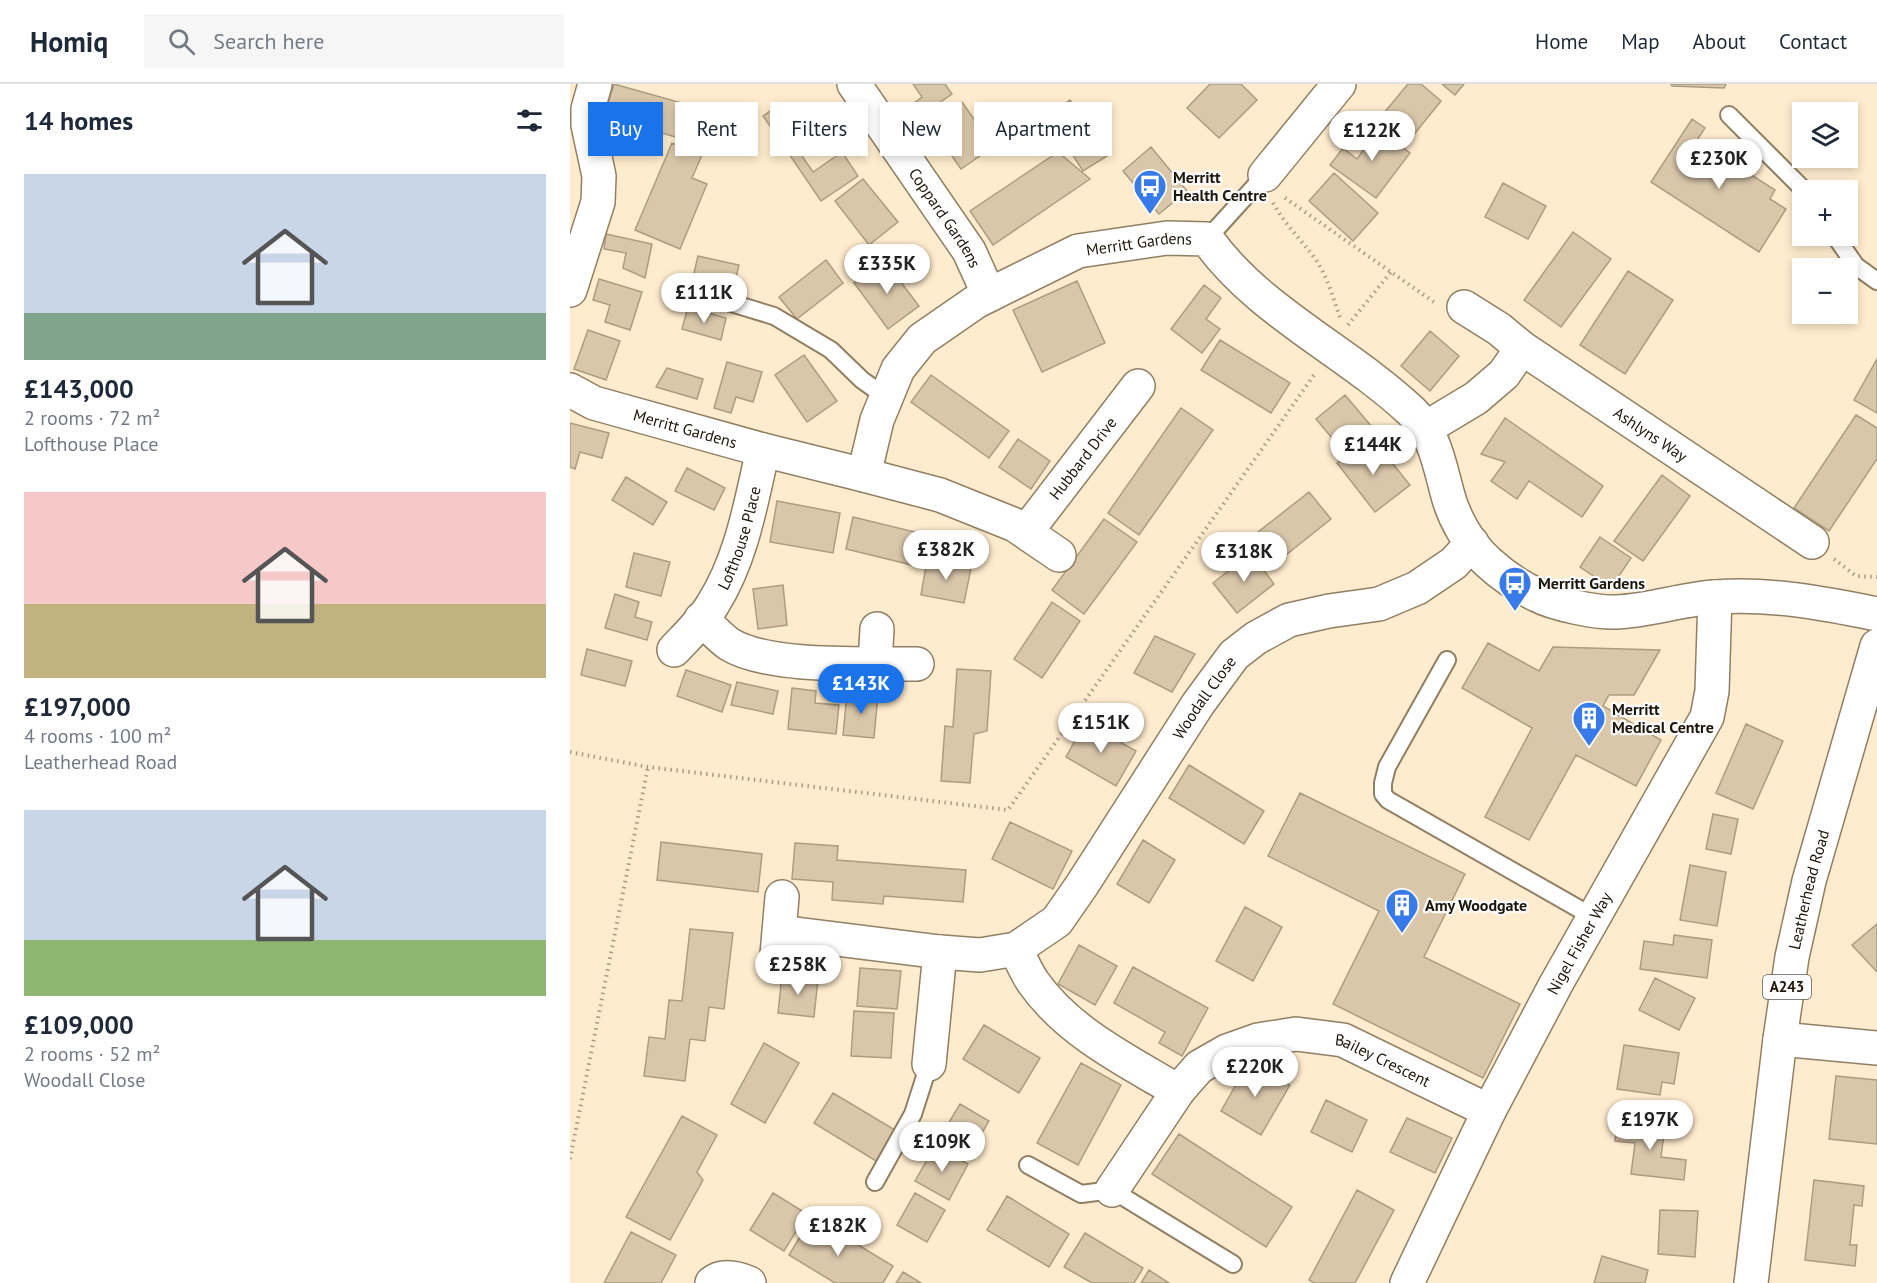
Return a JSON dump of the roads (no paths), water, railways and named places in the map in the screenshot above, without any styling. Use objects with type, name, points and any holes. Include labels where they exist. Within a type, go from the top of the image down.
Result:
[{"type":"main road","points":[[570,290],[598,202],[599,176],[588,125],[588,109],[595,84]]},
{"type":"main road","name":"Coppard Gardens","points":[[854,84],[969,251],[990,295]]},
{"type":"main road","points":[[1270,179],[1339,84]]},
{"type":"main road","name":"Merritt Gardens","points":[[570,390],[594,403],[763,450],[864,475],[877,420],[898,369],[922,339],[977,301],[1078,251],[1167,238],[1207,239],[1222,260],[1278,310],[1384,387],[1426,428],[1442,469],[1447,494],[1459,522],[1472,543],[1487,561],[1529,591],[1538,596],[1581,608],[1616,612],[1715,597],[1770,597],[1813,601],[1877,614]]},
{"type":"main road","name":"Ashlyns Way","points":[[1464,307],[1512,328],[1775,528],[1812,542]]},
{"type":"main road","points":[[1426,428],[1476,398],[1504,374],[1512,328]]},
{"type":"main road","name":"Hubbard Drive","points":[[1026,532],[1138,386]]},
{"type":"main road","name":"Lofthouse Place","points":[[674,650],[712,607],[729,575],[741,541],[763,450]]},
{"type":"main road","points":[[864,475],[940,495],[1015,525],[1059,555]]},
{"type":"main road","name":"Woodall Close","points":[[780,932],[980,955],[1016,949],[1057,921],[1198,704],[1234,655],[1256,638],[1289,620],[1329,611],[1379,604],[1417,588],[1454,563],[1472,543]]},
{"type":"main road","name":"Nigel Fisher Way","points":[[1407,1283],[1489,1111],[1556,984],[1707,717],[1712,691],[1715,597]]},
{"type":"main road","points":[[701,618],[729,644],[758,655],[792,661],[917,664]]},
{"type":"main road","points":[[875,663],[877,629]]},
{"type":"main road","name":"Leatherhead Road","points":[[1751,1283],[1792,957],[1809,881],[1877,646]]},
{"type":"main road","points":[[776,966],[782,897]]},
{"type":"main road","points":[[1016,949],[1033,982],[1071,1023],[1124,1059],[1178,1091]]},
{"type":"main road","points":[[929,1064],[940,952]]},
{"type":"main road","name":"Bailey Crescent","points":[[1112,1190],[1178,1091],[1199,1068],[1227,1052],[1258,1040],[1296,1034],[1343,1040],[1489,1111]]},
{"type":"main road","points":[[1780,1039],[1877,1048]]},
{"type":"main road","points":[[712,1283],[716,1280],[734,1277],[748,1283]]},
{"type":"lane","points":[[1729,115],[1794,180]]},
{"type":"lane","points":[[1207,239],[1270,179]]},
{"type":"lane","points":[[1842,246],[1856,266],[1877,281]]},
{"type":"lane","points":[[708,296],[774,316],[831,350],[861,380],[886,397]]},
{"type":"lane","points":[[1447,660],[1387,767],[1383,794],[1388,800],[1473,850],[1594,918]]},
{"type":"lane","points":[[875,1182],[913,1114],[929,1064]]},
{"type":"lane","points":[[1028,1165],[1081,1194],[1112,1190],[1233,1264]]},
{"type":"place","name":"Merritt Health Centre","points":[[1150,215]]},
{"type":"place","name":"Merritt Gardens","points":[[1515,612]]},
{"type":"place","name":"Merritt Medical Centre","points":[[1589,747]]},
{"type":"place","name":"Amy Woodgate","points":[[1402,934]]}]
